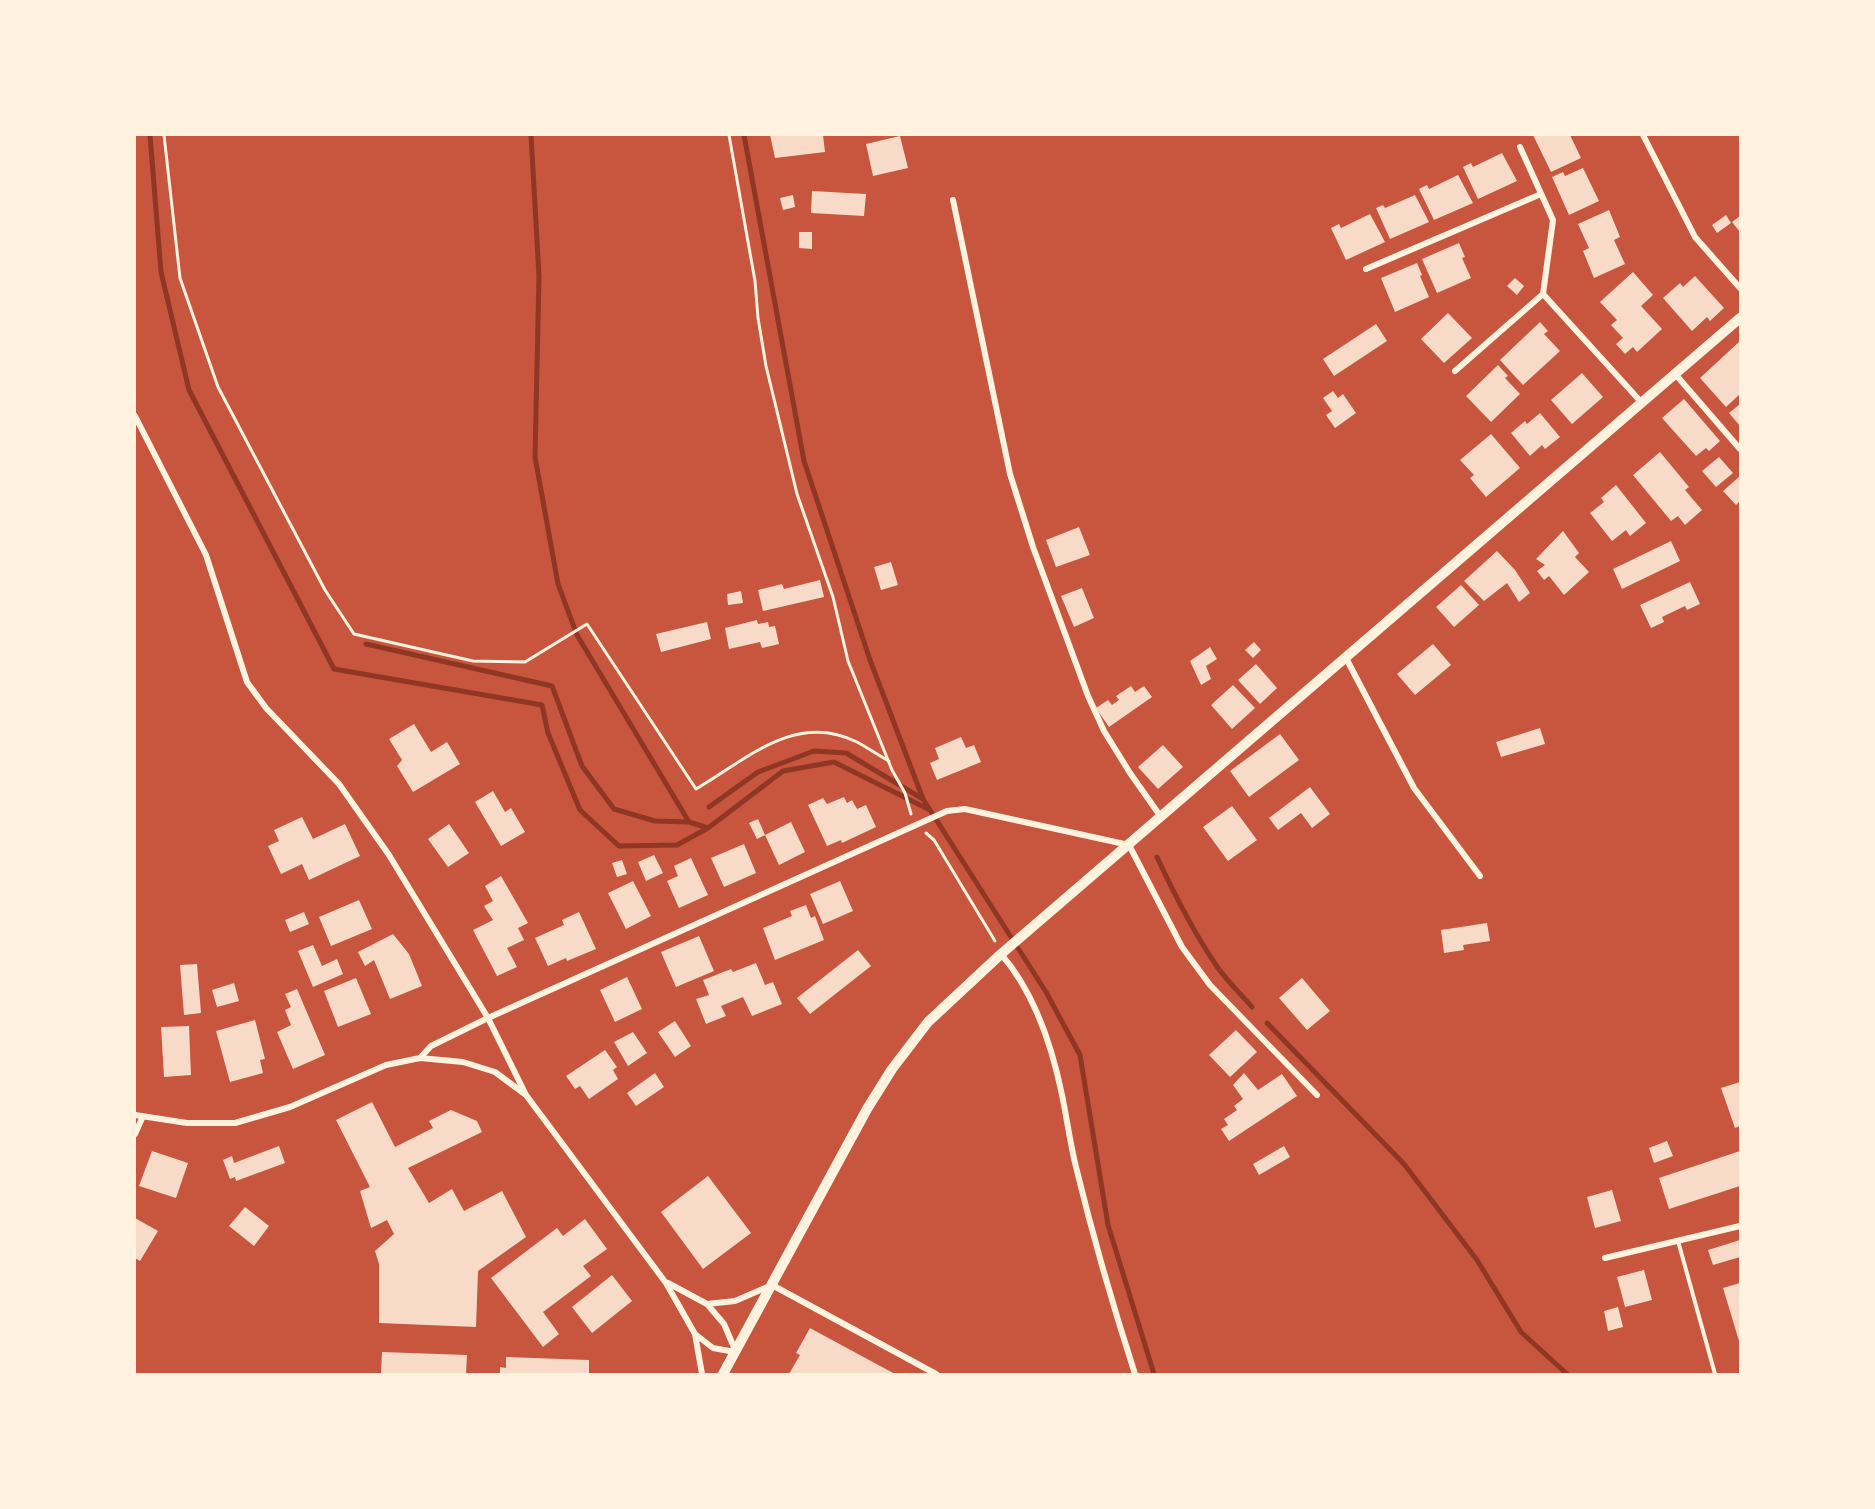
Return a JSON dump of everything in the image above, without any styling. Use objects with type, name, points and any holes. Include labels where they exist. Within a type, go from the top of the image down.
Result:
[{"type":"street","points":[[1644,135],[1695,237],[1740,288]]},
{"type":"street","points":[[1455,371],[1543,294],[1553,220],[1520,147]]},
{"type":"street","points":[[1366,269],[1541,194]]},
{"type":"street","points":[[953,200],[1010,474],[1033,547],[1088,696],[1100,722],[1130,773],[1162,817]]},
{"type":"street","points":[[1543,294],[1642,403]]},
{"type":"street","points":[[723,1374],[867,1109],[902,1056],[942,1008],[1001,954],[1740,318]]},
{"type":"street","points":[[1676,375],[1740,449]]},
{"type":"street","points":[[135,416],[206,555],[247,682],[266,708],[339,784],[389,855],[488,1018],[526,1095],[666,1283],[695,1334],[702,1374]]},
{"type":"street","points":[[1346,658],[1414,788],[1480,876]]},
{"type":"street","points":[[420,1058],[431,1046],[488,1018],[947,811],[965,809],[981,811],[1024,823],[1129,845]]},
{"type":"street","points":[[1129,845],[1182,946],[1210,985],[1317,1095]]},
{"type":"street","points":[[1001,954],[1016,972],[1047,1039],[1063,1097],[1075,1165],[1104,1273],[1135,1374]]},
{"type":"street","points":[[135,1134],[139,1115],[187,1123],[235,1123],[290,1107],[386,1065],[420,1058],[463,1062],[495,1072],[526,1095]]},
{"type":"street","points":[[1605,1258],[1740,1226]]},
{"type":"street","points":[[666,1283],[707,1304],[724,1324],[736,1352]]},
{"type":"street","points":[[707,1304],[735,1301],[772,1285]]},
{"type":"street","points":[[772,1285],[936,1374]]},
{"type":"street","points":[[695,1334],[713,1348],[736,1352]]},
{"type":"lane","points":[[1678,1241],[1715,1374]]},
{"type":"path","points":[[164,135],[180,278],[218,387],[325,590],[354,634],[473,661],[525,662],[587,624],[696,789],[775,740],[808,732],[830,733],[855,741],[889,761]]},
{"type":"path","points":[[729,135],[766,366],[797,494],[833,597],[848,661],[917,824],[934,840],[994,937],[1001,954]]},
{"type":"building","points":[[770,135],[823,135],[825,152],[775,158]]},
{"type":"building","points":[[1533,135],[1570,135],[1581,158],[1551,172]]},
{"type":"building","points":[[900,136],[908,168],[873,176],[866,144]]},
{"type":"building","points":[[1502,153],[1517,181],[1478,199],[1463,167],[1471,163],[1473,167]]},
{"type":"building","points":[[1583,168],[1599,201],[1569,215],[1552,177],[1563,172],[1565,176]]},
{"type":"building","points":[[1458,175],[1473,203],[1434,220],[1419,189],[1427,185],[1429,189]]},
{"type":"building","points":[[812,191],[866,194],[864,216],[811,213]]},
{"type":"building","points":[[793,195],[795,207],[783,210],[780,198]]},
{"type":"building","points":[[1415,195],[1429,222],[1390,239],[1376,208],[1383,205],[1385,208]]},
{"type":"building","points":[[1609,210],[1620,237],[1614,240],[1625,264],[1594,278],[1583,251],[1589,248],[1578,224]]},
{"type":"building","points":[[1370,214],[1385,242],[1346,260],[1331,228],[1339,224],[1341,228]]},
{"type":"building","points":[[1726,215],[1731,223],[1717,233],[1712,225]]},
{"type":"building","points":[[1740,216],[1740,232],[1732,222]]},
{"type":"building","points":[[799,232],[812,232],[812,249],[799,248]]},
{"type":"building","points":[[1459,243],[1465,257],[1462,258],[1471,278],[1437,293],[1422,259]]},
{"type":"building","points":[[1417,263],[1429,297],[1395,312],[1381,278]]},
{"type":"building","points":[[1633,272],[1653,295],[1641,306],[1662,329],[1637,352],[1633,347],[1625,354],[1616,344],[1623,338],[1611,325],[1617,320],[1600,302]]},
{"type":"building","points":[[1695,276],[1724,308],[1710,321],[1707,317],[1692,331],[1663,298],[1680,283],[1683,287]]},
{"type":"building","points":[[1515,278],[1524,286],[1517,295],[1507,286]]},
{"type":"building","points":[[1448,313],[1472,338],[1444,363],[1421,339]]},
{"type":"building","points":[[1540,322],[1548,331],[1544,334],[1560,351],[1523,385],[1500,360]]},
{"type":"building","points":[[1376,324],[1387,341],[1334,376],[1323,359]]},
{"type":"building","points":[[1740,341],[1740,394],[1726,407],[1700,378]]},
{"type":"building","points":[[1498,365],[1508,376],[1505,378],[1520,394],[1491,422],[1466,396]]},
{"type":"building","points":[[1582,373],[1603,397],[1572,424],[1551,400]]},
{"type":"building","points":[[1333,391],[1338,398],[1343,394],[1356,413],[1335,428],[1326,415],[1332,411],[1323,398]]},
{"type":"building","points":[[1684,399],[1720,441],[1709,451],[1706,448],[1696,456],[1662,418]]},
{"type":"building","points":[[1740,404],[1740,426],[1729,413]]},
{"type":"building","points":[[1540,413],[1560,437],[1545,449],[1542,445],[1530,456],[1511,433],[1525,421],[1527,424]]},
{"type":"building","points":[[1491,434],[1520,468],[1486,497],[1470,478],[1474,475],[1460,460]]},
{"type":"building","points":[[1660,452],[1689,487],[1685,490],[1702,510],[1685,525],[1678,516],[1671,521],[1633,475]]},
{"type":"building","points":[[1719,457],[1733,473],[1716,487],[1702,471]]},
{"type":"building","points":[[1740,476],[1740,501],[1736,505],[1723,491]]},
{"type":"building","points":[[1616,485],[1646,523],[1630,536],[1626,530],[1612,541],[1590,513],[1604,502],[1601,498]]},
{"type":"building","points":[[1079,527],[1090,555],[1056,567],[1046,540]]},
{"type":"building","points":[[1563,531],[1579,553],[1575,557],[1589,572],[1564,595],[1549,576],[1544,580],[1537,571],[1545,565],[1536,559]]},
{"type":"building","points":[[1671,541],[1680,561],[1622,589],[1613,569]]},
{"type":"building","points":[[1497,551],[1515,570],[1530,593],[1519,602],[1507,583],[1484,601],[1464,581]]},
{"type":"building","points":[[891,562],[898,585],[881,590],[874,567]]},
{"type":"building","points":[[820,580],[824,597],[763,611],[758,590],[782,584],[784,589]]},
{"type":"building","points":[[1690,582],[1700,604],[1687,610],[1685,606],[1662,617],[1664,622],[1651,628],[1640,605]]},
{"type":"building","points":[[1461,585],[1479,605],[1454,627],[1436,607]]},
{"type":"building","points":[[1082,588],[1094,618],[1074,627],[1061,596]]},
{"type":"building","points":[[741,591],[743,603],[728,605],[727,594]]},
{"type":"building","points":[[757,620],[758,624],[768,622],[769,627],[775,626],[779,644],[762,648],[760,642],[729,649],[725,628]]},
{"type":"building","points":[[707,622],[711,639],[661,652],[656,634]]},
{"type":"building","points":[[1254,642],[1261,650],[1253,658],[1245,650]]},
{"type":"building","points":[[1433,644],[1451,665],[1415,695],[1397,674]]},
{"type":"building","points":[[1210,647],[1217,659],[1206,666],[1211,679],[1201,685],[1190,661]]},
{"type":"building","points":[[1256,664],[1277,688],[1260,704],[1238,680]]},
{"type":"building","points":[[1233,685],[1255,708],[1232,729],[1211,705]]},
{"type":"building","points":[[1131,686],[1135,692],[1144,686],[1152,697],[1109,727],[1096,708],[1108,700],[1112,705],[1119,700],[1116,696]]},
{"type":"building","points":[[414,724],[431,752],[447,742],[460,764],[413,792],[397,766],[402,760],[389,739]]},
{"type":"building","points":[[1540,728],[1545,744],[1501,757],[1496,742]]},
{"type":"building","points":[[1280,734],[1299,760],[1249,797],[1230,771]]},
{"type":"building","points":[[961,737],[966,748],[974,745],[981,762],[937,780],[930,763],[939,759],[935,748]]},
{"type":"building","points":[[1163,745],[1183,767],[1158,789],[1138,767]]},
{"type":"building","points":[[1310,787],[1330,814],[1312,828],[1301,813],[1278,830],[1269,818]]},
{"type":"building","points":[[493,791],[505,812],[511,808],[525,832],[501,846],[475,802]]},
{"type":"building","points":[[844,797],[847,803],[852,800],[857,809],[866,805],[876,827],[842,843],[841,840],[827,846],[808,805],[823,798],[827,804]]},
{"type":"building","points":[[1232,806],[1257,840],[1228,861],[1203,827]]},
{"type":"building","points":[[302,817],[313,839],[345,824],[360,856],[309,880],[302,864],[281,874],[268,846],[279,841],[274,830]]},
{"type":"building","points":[[758,819],[765,835],[757,839],[749,823]]},
{"type":"building","points":[[791,822],[805,852],[779,865],[765,835]]},
{"type":"building","points":[[449,824],[469,853],[448,867],[428,839]]},
{"type":"building","points":[[744,844],[756,873],[724,887],[711,858]]},
{"type":"building","points":[[654,855],[663,873],[646,881],[638,862]]},
{"type":"building","points":[[691,858],[708,895],[679,908],[667,881],[678,876],[674,866]]},
{"type":"building","points":[[622,860],[627,874],[617,877],[612,863]]},
{"type":"building","points":[[501,876],[528,923],[518,928],[524,940],[507,948],[517,967],[497,976],[473,930],[493,920],[484,906],[493,901],[485,886]]},
{"type":"building","points":[[633,881],[651,916],[626,929],[608,893]]},
{"type":"building","points":[[840,881],[853,911],[823,924],[810,894]]},
{"type":"building","points":[[359,900],[372,929],[331,946],[319,917]]},
{"type":"building","points":[[806,905],[811,918],[815,916],[824,940],[775,960],[763,928],[792,916],[790,911]]},
{"type":"building","points":[[304,912],[309,924],[290,932],[285,920]]},
{"type":"building","points":[[579,912],[596,949],[548,966],[535,938],[564,925],[562,920]]},
{"type":"building","points":[[1487,923],[1490,941],[1463,945],[1464,950],[1444,953],[1441,930]]},
{"type":"building","points":[[393,934],[409,954],[422,986],[390,999],[374,960],[365,966],[358,952]]},
{"type":"building","points":[[699,936],[714,971],[676,987],[661,952]]},
{"type":"building","points":[[313,945],[322,966],[337,959],[343,974],[313,987],[298,951]]},
{"type":"building","points":[[858,950],[871,966],[810,1014],[797,998]]},
{"type":"building","points":[[756,963],[765,985],[773,982],[782,1004],[752,1016],[743,997],[721,1006],[726,1016],[706,1024],[696,999],[709,995],[703,980],[731,969],[733,972]]},
{"type":"building","points":[[197,964],[201,1013],[184,1015],[180,965]]},
{"type":"building","points":[[627,977],[642,1009],[615,1022],[600,990]]},
{"type":"building","points":[[356,978],[371,1014],[338,1027],[324,991]]},
{"type":"building","points":[[1302,978],[1330,1011],[1307,1030],[1279,998]]},
{"type":"building","points":[[234,983],[239,1001],[217,1007],[212,990]]},
{"type":"building","points":[[297,989],[325,1055],[293,1069],[277,1032],[291,1025],[285,1010],[291,1007],[285,994]]},
{"type":"building","points":[[255,1020],[265,1059],[260,1060],[263,1073],[230,1082],[216,1031]]},
{"type":"building","points":[[675,1021],[691,1046],[675,1057],[658,1032]]},
{"type":"building","points":[[189,1026],[191,1075],[164,1077],[161,1027]]},
{"type":"building","points":[[1236,1030],[1257,1052],[1230,1077],[1209,1055]]},
{"type":"building","points":[[633,1032],[647,1053],[628,1066],[614,1042]]},
{"type":"building","points":[[605,1050],[617,1067],[613,1070],[618,1079],[589,1099],[580,1086],[575,1089],[566,1076]]},
{"type":"building","points":[[655,1073],[664,1087],[636,1106],[627,1093]]},
{"type":"building","points":[[1244,1073],[1258,1090],[1282,1074],[1297,1096],[1229,1141],[1221,1129],[1228,1125],[1224,1119],[1237,1110],[1234,1106],[1243,1099],[1233,1085]]},
{"type":"building","points":[[1740,1082],[1740,1126],[1735,1128],[1721,1088]]},
{"type":"building","points":[[372,1102],[395,1147],[433,1128],[429,1121],[451,1110],[477,1121],[482,1132],[408,1168],[429,1203],[452,1189],[464,1211],[502,1191],[526,1237],[478,1271],[476,1327],[379,1323],[379,1264],[375,1251],[394,1234],[387,1220],[371,1228],[360,1191],[370,1187],[336,1120]]},
{"type":"building","points":[[1667,1141],[1673,1156],[1654,1163],[1649,1148]]},
{"type":"building","points":[[279,1146],[285,1163],[236,1181],[235,1177],[230,1179],[223,1160],[232,1156],[234,1163]]},
{"type":"building","points":[[1284,1146],[1290,1157],[1259,1175],[1253,1164]]},
{"type":"building","points":[[152,1151],[188,1163],[176,1198],[139,1186]]},
{"type":"building","points":[[1740,1151],[1740,1186],[1669,1209],[1659,1178]]},
{"type":"building","points":[[708,1176],[751,1233],[703,1269],[661,1212]]},
{"type":"building","points":[[1612,1190],[1621,1221],[1595,1228],[1587,1197]]},
{"type":"building","points":[[245,1207],[269,1226],[254,1246],[229,1226]]},
{"type":"building","points":[[135,1218],[158,1231],[140,1261],[135,1258]]},
{"type":"building","points":[[585,1219],[607,1249],[583,1266],[591,1276],[543,1312],[559,1334],[543,1347],[491,1278],[557,1228],[563,1236]]},
{"type":"building","points":[[1740,1240],[1740,1257],[1713,1265],[1708,1250]]},
{"type":"building","points":[[1644,1270],[1652,1300],[1625,1307],[1617,1277]]},
{"type":"building","points":[[612,1275],[632,1301],[592,1333],[572,1307]]},
{"type":"building","points":[[1740,1283],[1740,1341],[1739,1341],[1723,1288]]},
{"type":"building","points":[[1618,1307],[1623,1327],[1608,1331],[1604,1311]]},
{"type":"building","points":[[810,1328],[895,1374],[789,1374],[800,1355],[796,1353]]},
{"type":"building","points":[[382,1352],[467,1355],[466,1374],[381,1374]]},
{"type":"building","points":[[506,1357],[589,1360],[589,1374],[500,1374],[500,1367],[506,1368]]},
{"type":"waterway","points":[[150,135],[161,272],[189,390],[334,669],[542,705],[548,733],[580,810],[619,846],[677,845],[708,828]]},
{"type":"waterway","points":[[531,135],[539,276],[535,457],[558,584],[577,635],[689,822],[708,828],[783,771],[834,762],[928,809]]},
{"type":"waterway","points":[[744,135],[804,461],[870,660],[923,799],[1046,992],[1080,1055],[1108,1225],[1154,1374]]},
{"type":"waterway","points":[[366,644],[552,686],[582,766],[614,809],[655,821],[689,822]]},
{"type":"waterway","points":[[709,807],[758,772],[814,751],[846,753],[923,799]]},
{"type":"waterway","points":[[1157,857],[1185,914],[1209,955],[1252,1007]]},
{"type":"waterway","points":[[1267,1023],[1404,1164],[1477,1260],[1521,1332],[1567,1374]]}]
